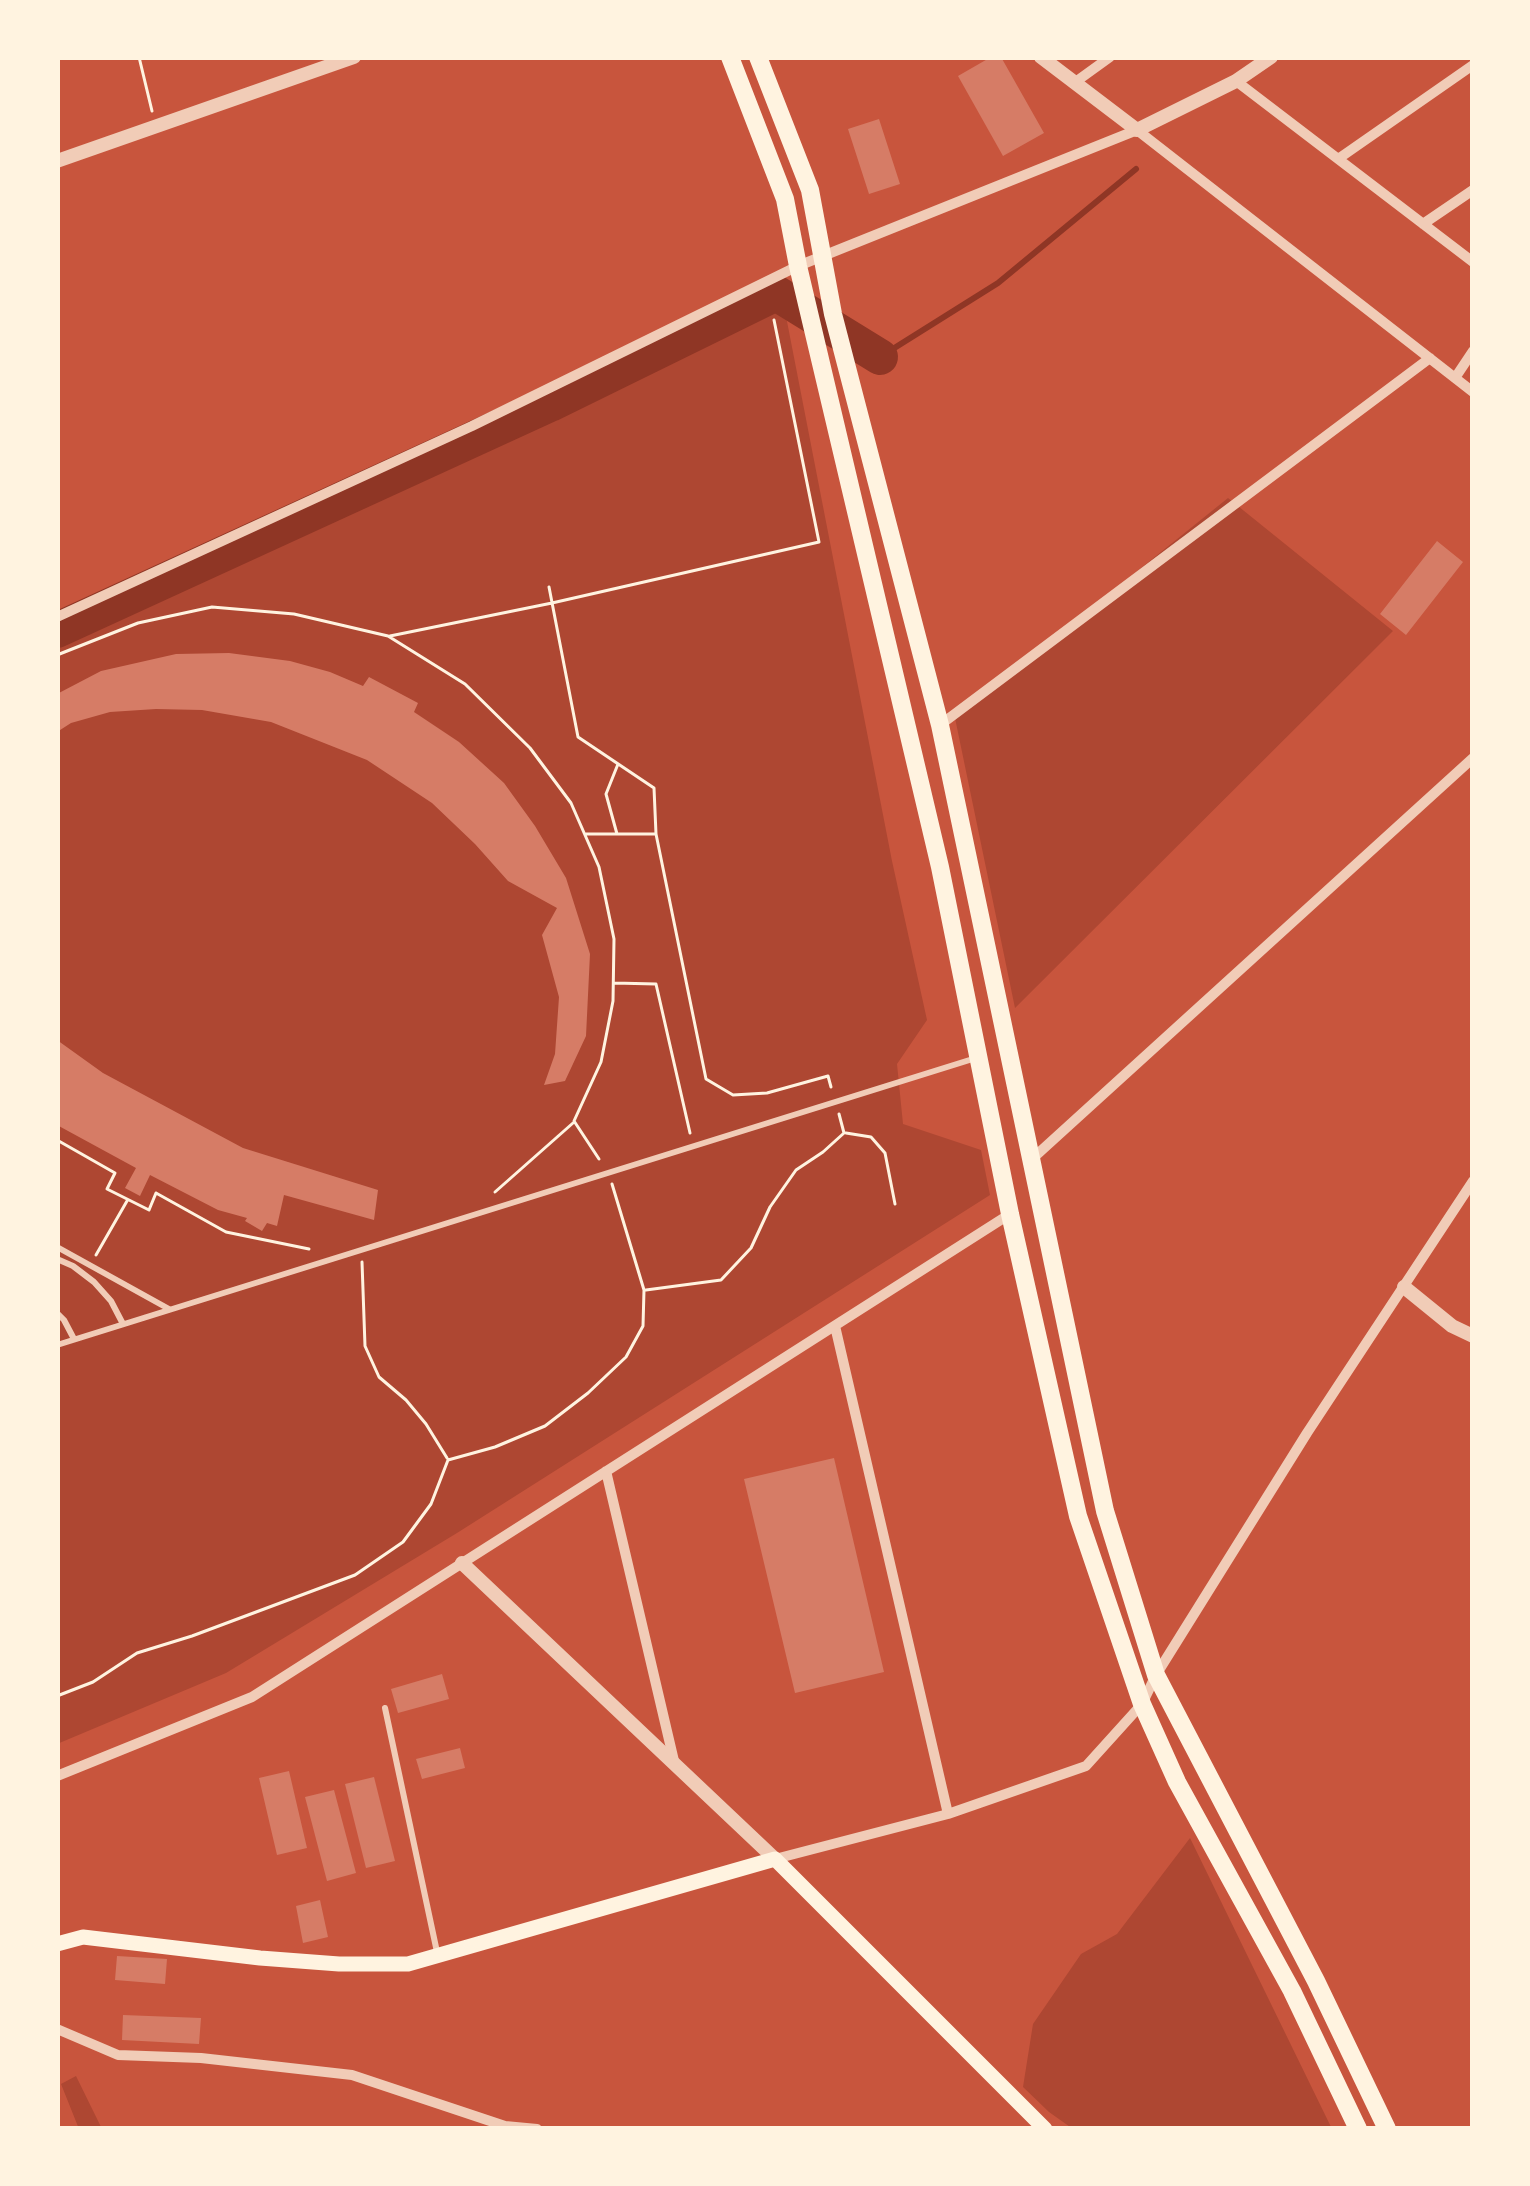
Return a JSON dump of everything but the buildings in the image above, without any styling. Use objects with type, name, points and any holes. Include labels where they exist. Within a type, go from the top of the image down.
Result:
[{"type":"highway","points":[[730,57],[785,199],[940,867],[1010,1214],[1078,1516],[1142,1703],[1177,1782],[1292,1991],[1358,2129]]},
{"type":"highway","points":[[758,57],[810,190],[832,314],[940,725],[1105,1511],[1156,1675],[1388,2129]]},
{"type":"main road","points":[[57,1944],[82,1937],[339,1964],[408,1964],[776,1858],[1038,2128]]},
{"type":"street","points":[[57,161],[354,57]]},
{"type":"street","points":[[1042,57],[1473,392]]},
{"type":"street","points":[[1074,83],[1110,57]]},
{"type":"street","points":[[57,617],[472,426],[798,266],[1137,130],[1237,81],[1271,57]]},
{"type":"street","points":[[1338,159],[1473,65]]},
{"type":"street","points":[[1237,81],[1473,262]]},
{"type":"street","points":[[1423,224],[1473,190]]},
{"type":"street","points":[[1455,378],[1473,351]]},
{"type":"street","points":[[940,725],[1430,358]]},
{"type":"street","points":[[1030,1161],[1473,758]]},
{"type":"street","points":[[462,1563],[776,1858],[948,1814],[1086,1766],[1142,1703],[1307,1433],[1473,1181]]},
{"type":"street","points":[[57,1776],[252,1697],[1010,1214]]},
{"type":"street","points":[[1404,1287],[1452,1326],[1473,1336]]},
{"type":"street","points":[[835,1326],[948,1814]]},
{"type":"street","points":[[606,1472],[674,1761]]},
{"type":"street","points":[[57,2030],[118,2055],[201,2058],[352,2075],[505,2126],[537,2129]]},
{"type":"lane","points":[[57,1345],[979,1057]]},
{"type":"lane","points":[[57,1247],[170,1309]]},
{"type":"lane","points":[[57,1259],[94,1282],[123,1324]]},
{"type":"lane","points":[[57,1313],[74,1339]]},
{"type":"lane","points":[[386,1708],[438,1956]]},
{"type":"path","points":[[140,57],[155,124]]},
{"type":"path","points":[[388,636],[819,542],[774,320]]},
{"type":"path","points":[[549,587],[578,737],[654,788],[656,834],[706,1079],[733,1095],[767,1093],[828,1076],[844,1132]]},
{"type":"path","points":[[57,655],[137,623],[212,607],[295,614],[388,636],[465,684],[530,748],[571,803],[598,867],[614,939],[613,1001],[601,1062],[574,1121],[469,1216]]},
{"type":"path","points":[[617,834],[606,794],[618,764]]},
{"type":"path","points":[[584,834],[656,834]]},
{"type":"path","points":[[613,983],[656,985],[694,1147]]},
{"type":"path","points":[[448,1460],[544,1426],[626,1358],[643,1326],[644,1290],[608,1173],[574,1121]]},
{"type":"path","points":[[844,1132],[871,1137],[885,1153],[896,1204]]},
{"type":"path","points":[[644,1290],[721,1280],[751,1248],[770,1207],[796,1170],[844,1132]]},
{"type":"path","points":[[57,1140],[115,1173],[107,1190],[148,1210],[156,1193],[226,1232],[340,1256]]},
{"type":"path","points":[[90,1265],[128,1199]]},
{"type":"path","points":[[362,1250],[365,1346],[379,1377],[416,1412],[448,1460]]},
{"type":"path","points":[[57,1696],[92,1682],[137,1653],[355,1576],[404,1542],[431,1504],[448,1460]]},
{"type":"shaded area","points":[[770,302],[784,306],[927,1020],[897,1064],[903,1124],[981,1150],[990,1195],[457,1533],[226,1673],[57,1744],[57,635]]},
{"type":"shaded area","points":[[1228,498],[1393,631],[1015,1008],[955,718]]},
{"type":"shaded area","points":[[1190,1838],[1332,2129],[1073,2129],[1023,2087],[1033,2024],[1081,1954],[1117,1934]]},
{"type":"shaded area","points":[[76,2076],[102,2129],[79,2129],[61,2084]]},
{"type":"waterway","points":[[880,357],[998,283],[1136,169]]},
{"type":"waterway","points":[[57,630],[550,404],[776,293],[880,357]]}]
